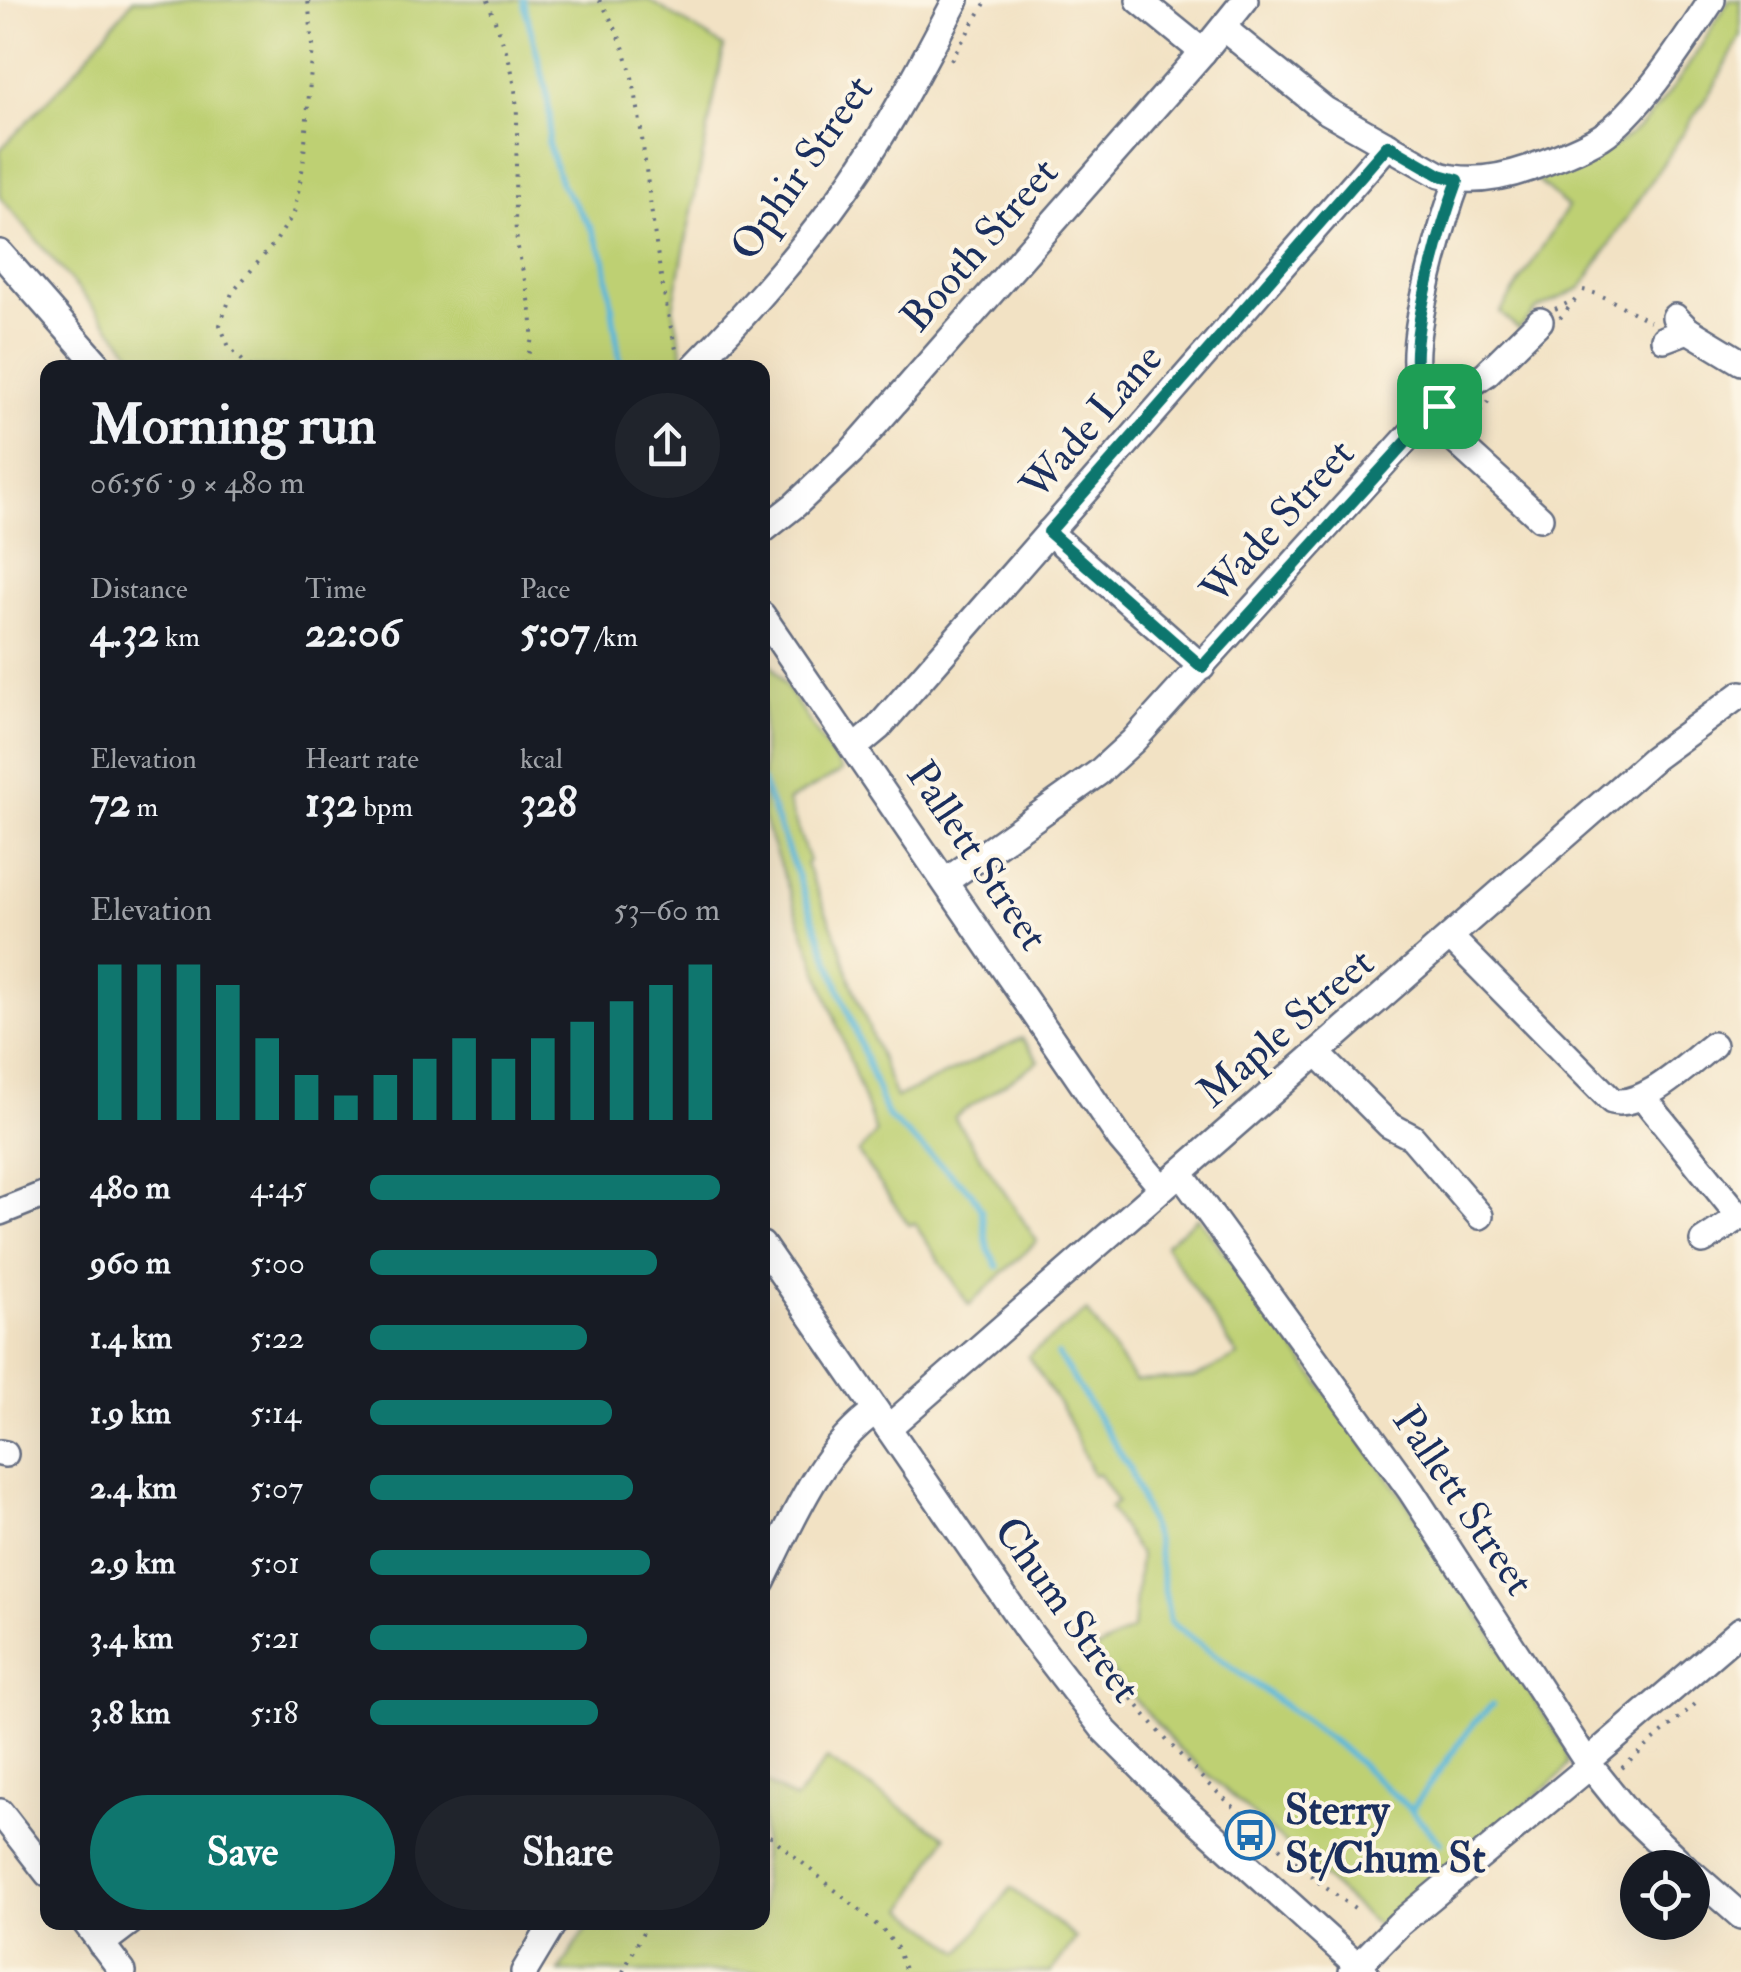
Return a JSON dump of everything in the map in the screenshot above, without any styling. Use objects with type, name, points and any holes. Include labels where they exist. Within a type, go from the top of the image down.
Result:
[{"type":"street","name":"Ophir Street","points":[[700,360],[774,280],[841,197],[956,0]]},
{"type":"street","points":[[1139,0],[1203,52]]},
{"type":"street","name":"Booth Street","points":[[770,520],[851,452],[1245,0]]},
{"type":"street","points":[[1224,28],[1326,110],[1440,175],[1458,180],[1515,173],[1602,136],[1635,104],[1712,0]]},
{"type":"street","name":"Wade Lane","points":[[854,748],[878,728],[1388,145]]},
{"type":"street","points":[[1458,180],[1442,222],[1417,339],[1416,372],[1433,411],[1540,518]]},
{"type":"street","points":[[0,253],[94,360]]},
{"type":"street","name":"Wade Street","points":[[946,881],[1098,773],[1134,742],[1433,411],[1486,374],[1540,321]]},
{"type":"street","points":[[1676,327],[1741,362]]},
{"type":"street","points":[[1049,532],[1202,667]]},
{"type":"street","name":"Pallett Street","points":[[770,627],[1121,1140],[1171,1181],[1411,1491],[1596,1768],[1644,1830],[1666,1850]]},
{"type":"street","name":"Maple Street","points":[[770,1564],[839,1445],[882,1419],[1171,1181],[1654,758],[1741,694]]},
{"type":"street","points":[[1450,938],[1612,1101],[1622,1104],[1644,1097],[1714,1045]]},
{"type":"street","points":[[1318,1053],[1390,1125],[1412,1137],[1480,1216]]},
{"type":"street","points":[[1644,1097],[1740,1217],[1703,1241]]},
{"type":"street","points":[[0,1212],[40,1195]]},
{"type":"street","name":"Chum Street","points":[[770,1257],[1052,1666],[1105,1732],[1358,1970]]},
{"type":"street","points":[[1358,1970],[1399,1924],[1596,1768],[1741,1630]]},
{"type":"street","points":[[0,1812],[40,1864]]},
{"type":"street","points":[[1710,1889],[1741,1916]]},
{"type":"street","points":[[91,1930],[123,1972]]},
{"type":"street","points":[[102,1944],[120,1930]]},
{"type":"street","points":[[524,1972],[549,1930]]},
{"type":"path","points":[[242,360],[229,347],[220,325],[232,293],[294,213],[303,166],[313,46],[308,0]]},
{"type":"path","points":[[488,0],[512,69],[515,90],[513,203],[532,336],[527,360]]},
{"type":"path","points":[[599,0],[623,42],[636,88],[661,291],[679,360]]},
{"type":"path","points":[[1583,290],[1609,298],[1631,313],[1676,327]]},
{"type":"path","points":[[1091,1650],[1169,1744],[1208,1784],[1322,1885],[1356,1909]]},
{"type":"path","points":[[1596,1768],[1701,1699]]},
{"type":"path","points":[[770,1836],[884,1931],[897,1948],[906,1972]]},
{"type":"path","points":[[623,1972],[644,1930]]},
{"type":"green space","points":[[133,0],[649,0],[724,47],[673,307],[684,358],[138,360],[0,197],[0,150],[70,77]]},
{"type":"green space","points":[[1729,0],[1741,0],[1741,36],[1716,83],[1581,288],[1537,309],[1519,329],[1500,313],[1568,207],[1535,179],[1603,151],[1639,127],[1677,83]]},
{"type":"green space","points":[[770,663],[842,771],[788,801],[809,861],[806,864],[896,1098],[1022,1038],[1039,1061],[954,1117],[1037,1241],[969,1305],[914,1223],[909,1225],[858,1153],[876,1133],[770,838]]},
{"type":"green space","points":[[1198,1217],[1408,1504],[1566,1749],[1568,1763],[1561,1775],[1380,1928],[1177,1747],[1093,1651],[1133,1629],[1140,1555],[1109,1508],[1117,1502],[1098,1473],[1093,1475],[1066,1415],[1028,1356],[1087,1311],[1135,1381],[1193,1378],[1238,1356],[1165,1245]]},
{"type":"green space","points":[[827,1759],[946,1837],[905,1909],[961,1952],[1011,1888],[1076,1938],[1051,1972],[559,1972],[586,1930],[770,1930],[770,1785],[795,1800]]},
{"type":"waterway","points":[[523,0],[546,88],[548,144],[561,184],[592,229],[605,260],[620,360]]},
{"type":"waterway","points":[[770,802],[887,1116],[972,1193],[981,1210],[988,1249],[998,1267]]},
{"type":"waterway","points":[[1058,1355],[1129,1467],[1156,1541],[1170,1622],[1342,1748],[1411,1810],[1441,1843]]},
{"type":"waterway","points":[[1411,1810],[1473,1724],[1492,1705]]},
{"type":"place","name":"Sterry St/Chum St","points":[[1250,1835]]},
{"type":"route","points":[[1388,145],[1440,175],[1458,180],[1442,222],[1417,339],[1416,372],[1439,406],[1202,667],[1049,532],[1388,145]]}]
